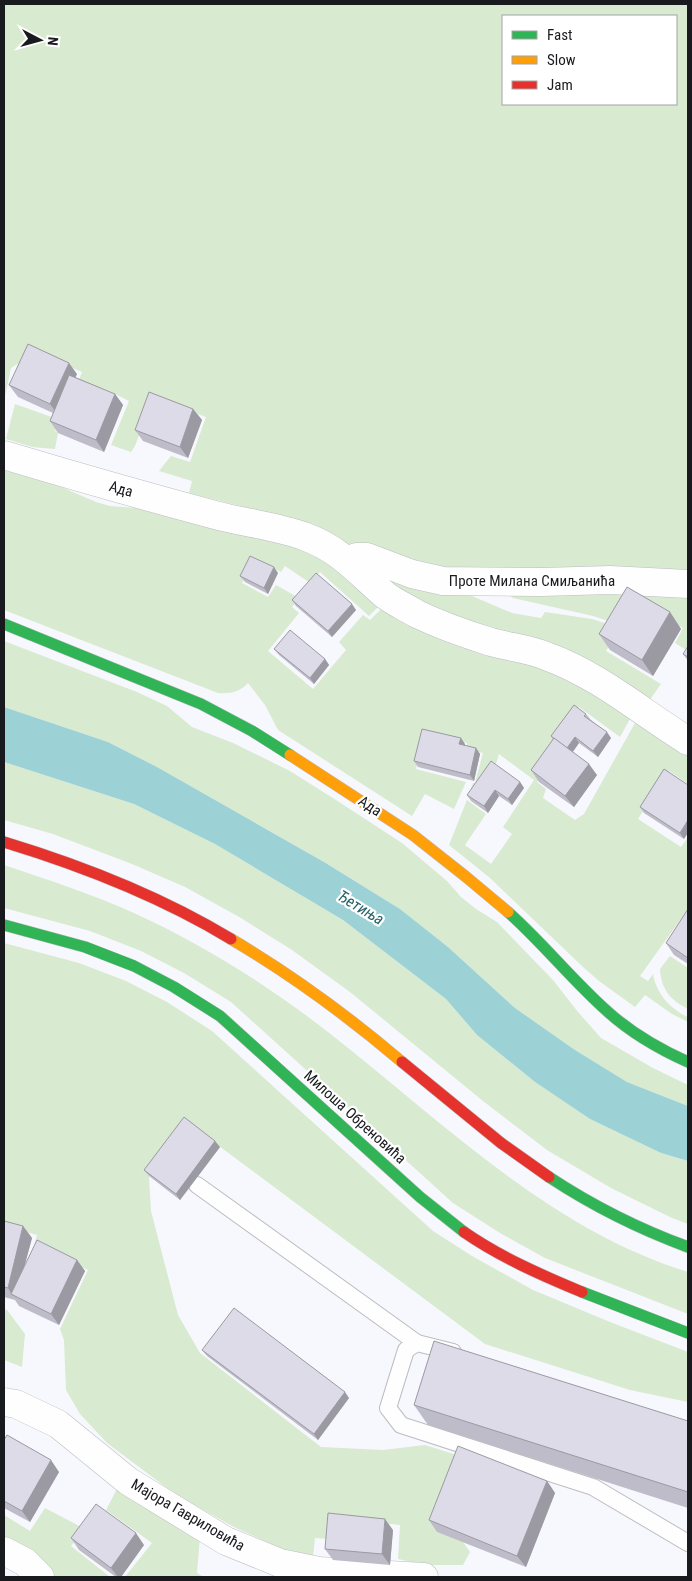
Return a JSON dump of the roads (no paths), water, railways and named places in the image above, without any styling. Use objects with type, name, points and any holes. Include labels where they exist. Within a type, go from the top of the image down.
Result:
[{"type":"street","name":"Ада","points":[[4,455],[224,517],[276,527],[307,537],[331,548],[349,562]]},
{"type":"street","name":"Проте Милана Смиљанића","points":[[349,562],[356,557],[367,557],[412,574],[443,580],[542,582],[610,580],[688,584]]},
{"type":"street","points":[[349,562],[386,596],[416,613],[447,628],[545,655],[571,666],[597,680],[688,741]]},
{"type":"street","name":"Ада","points":[[4,624],[202,704],[252,731],[353,795],[413,834],[466,876],[514,918],[608,1011],[636,1033],[665,1052],[688,1062]]},
{"type":"street","points":[[4,842],[76,864],[126,884],[221,931],[290,974],[335,1008],[478,1125],[538,1170],[599,1208],[659,1237],[688,1248]]},
{"type":"street","name":"Милоша Обреновића","points":[[4,925],[85,947],[134,966],[174,987],[220,1016],[420,1198],[482,1243],[537,1273],[688,1333]]},
{"type":"street","name":"Мајора Гавриловића","points":[[4,1402],[16,1404],[58,1424],[128,1481],[226,1541],[244,1549],[280,1563],[319,1571],[424,1577]]},
{"type":"street","points":[[4,1551],[25,1562],[40,1577]]},
{"type":"lane","points":[[197,1185],[417,1343],[465,1355]]},
{"type":"lane","points":[[417,1343],[406,1350],[388,1408],[401,1424],[593,1488],[688,1542]]},
{"type":"water","name":"Ђетиња","points":[[4,707],[108,742],[157,767],[324,862],[400,909],[448,947],[515,1008],[575,1050],[627,1082],[688,1106],[688,1161],[661,1153],[590,1119],[535,1082],[477,1035],[446,999],[343,920],[215,844],[134,804],[4,762]]}]
